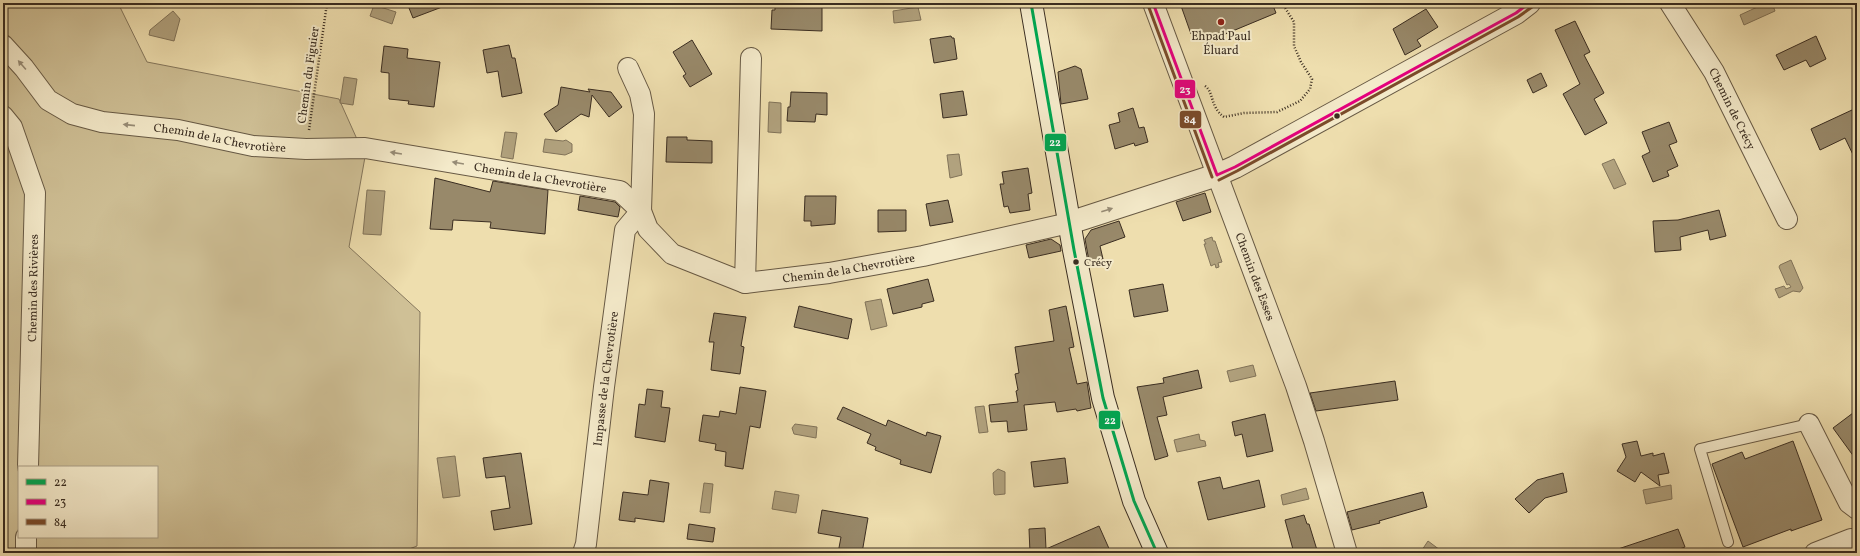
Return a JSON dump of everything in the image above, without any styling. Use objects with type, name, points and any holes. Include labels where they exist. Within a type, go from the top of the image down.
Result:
[{"type":"main road","points":[[1031,3],[1069,223],[1103,398],[1134,501],[1157,553]]},
{"type":"main road","points":[[1069,223],[1217,175],[1235,167],[1518,6]]},
{"type":"street","name":"Chemin des Esses","points":[[1154,3],[1296,386],[1348,553]]},
{"type":"street","name":"Chemin de Crécy","points":[[1670,3],[1714,72],[1787,219]]},
{"type":"street","name":"Chemin de la Chevrotière","points":[[3,44],[24,68],[48,100],[72,114],[102,122],[178,130],[253,146],[306,149],[365,148],[620,191],[641,211],[648,229],[672,254],[745,283],[830,273],[923,256],[1069,223]]},
{"type":"street","points":[[745,283],[751,58]]},
{"type":"street","points":[[628,68],[640,94],[644,114],[641,211]]},
{"type":"street","name":"Chemin des Rivières","points":[[3,116],[12,127],[35,193],[28,466]]},
{"type":"street","name":"Impasse de la Chevrotière","points":[[583,553],[586,544],[604,387],[625,230],[641,211]]},
{"type":"street","points":[[1809,424],[1849,503],[1857,509]]},
{"type":"street","points":[[1815,553],[1854,543],[1852,524],[1857,516]]},
{"type":"street","points":[[26,538],[26,553]]},
{"type":"lane","points":[[1728,542],[1700,449],[1809,424]]},
{"type":"path","name":"Chemin du Figuier","points":[[306,149],[327,3]]},
{"type":"path","points":[[1199,82],[1208,88],[1216,112],[1224,117],[1244,113],[1277,112],[1300,101],[1310,89],[1312,79],[1301,62],[1294,46],[1294,22],[1282,3]]},
{"type":"shaded area","points":[[3,3],[118,3],[147,62],[339,99],[365,157],[349,247],[420,312],[417,546],[399,553],[3,553]]},
{"type":"shaded area","points":[[1766,3],[1772,3],[1775,11],[1744,25],[1740,15]]},
{"type":"shaded area","points":[[374,5],[396,12],[392,24],[370,16]]},
{"type":"shaded area","points":[[918,7],[921,20],[894,23],[893,11]]},
{"type":"shaded area","points":[[173,11],[180,19],[174,41],[149,35],[150,30]]},
{"type":"shaded area","points":[[344,77],[357,79],[353,105],[340,103]]},
{"type":"shaded area","points":[[769,102],[781,103],[781,133],[768,132]]},
{"type":"shaded area","points":[[505,132],[517,133],[513,159],[501,157]]},
{"type":"shaded area","points":[[545,139],[566,140],[572,144],[572,152],[565,155],[543,152]]},
{"type":"shaded area","points":[[959,154],[962,175],[950,178],[947,155]]},
{"type":"shaded area","points":[[1614,159],[1626,184],[1614,189],[1602,164]]},
{"type":"shaded area","points":[[367,190],[385,191],[381,235],[363,234]]},
{"type":"shaded area","points":[[1212,237],[1213,241],[1215,241],[1222,262],[1218,263],[1219,267],[1216,268],[1215,264],[1211,266],[1204,244],[1206,244],[1204,240]]},
{"type":"shaded area","points":[[1791,260],[1803,288],[1800,292],[1793,291],[1779,298],[1775,289],[1784,286],[1786,289],[1791,287],[1789,284],[1787,285],[1779,267],[1780,265]]},
{"type":"shaded area","points":[[881,299],[887,326],[871,330],[865,302]]},
{"type":"shaded area","points":[[1253,365],[1256,376],[1230,382],[1227,371]]},
{"type":"shaded area","points":[[984,406],[988,432],[979,433],[975,407]]},
{"type":"shaded area","points":[[795,424],[817,427],[816,438],[794,434],[792,428]]},
{"type":"shaded area","points":[[1199,434],[1200,440],[1205,441],[1206,446],[1177,452],[1174,440]]},
{"type":"shaded area","points":[[455,456],[460,496],[443,498],[437,458]]},
{"type":"shaded area","points":[[998,469],[1005,472],[1005,494],[995,495],[993,473]]},
{"type":"shaded area","points":[[704,483],[713,484],[710,513],[700,512]]},
{"type":"shaded area","points":[[1671,485],[1672,499],[1646,504],[1643,490]]},
{"type":"shaded area","points":[[1306,488],[1309,499],[1283,505],[1281,495]]},
{"type":"shaded area","points":[[775,491],[799,495],[796,513],[772,509]]},
{"type":"shaded area","points":[[1428,541],[1440,550],[1437,553],[1420,553]]},
{"type":"building","points":[[407,3],[449,3],[450,4],[413,18]]},
{"type":"building","points":[[775,3],[822,3],[822,31],[771,29],[772,10],[775,10]]},
{"type":"building","name":"Ehpad Paul Éluard","points":[[1180,3],[1272,3],[1276,13],[1223,35],[1222,32],[1202,40],[1198,31],[1191,34]]},
{"type":"building","points":[[1426,9],[1438,27],[1417,40],[1421,46],[1405,55],[1393,29]]},
{"type":"building","points":[[1575,21],[1590,52],[1584,55],[1604,93],[1594,99],[1607,123],[1585,135],[1563,94],[1580,84],[1555,30]]},
{"type":"building","points":[[951,36],[954,38],[957,59],[934,63],[930,39]]},
{"type":"building","points":[[1816,36],[1826,59],[1810,67],[1806,60],[1784,70],[1776,55]]},
{"type":"building","points":[[692,40],[712,74],[690,87],[683,76],[686,74],[673,52]]},
{"type":"building","points":[[509,45],[512,58],[515,58],[522,93],[502,97],[498,71],[487,73],[483,50]]},
{"type":"building","points":[[384,46],[408,49],[407,58],[440,62],[434,107],[408,104],[409,101],[389,99],[389,73],[381,72]]},
{"type":"building","points":[[1075,66],[1081,69],[1088,99],[1061,104],[1058,72]]},
{"type":"building","points":[[1541,73],[1547,86],[1533,93],[1527,80]]},
{"type":"building","points":[[561,87],[590,92],[588,89],[611,92],[622,107],[609,117],[592,95],[589,117],[581,114],[556,132],[544,114],[558,105]]},
{"type":"building","points":[[963,91],[967,115],[943,118],[940,94]]},
{"type":"building","points":[[791,92],[827,93],[827,115],[816,114],[815,122],[787,121]]},
{"type":"building","points":[[1133,108],[1139,128],[1144,127],[1148,142],[1135,146],[1134,143],[1115,149],[1109,125],[1120,122],[1118,113]]},
{"type":"building","points":[[1852,110],[1857,121],[1857,163],[1845,138],[1820,150],[1811,129]]},
{"type":"building","points":[[1669,122],[1677,142],[1669,145],[1678,166],[1667,171],[1669,176],[1653,182],[1642,156],[1650,152],[1642,132]]},
{"type":"building","points":[[667,137],[687,137],[687,140],[712,141],[712,163],[666,162]]},
{"type":"building","points":[[1028,168],[1032,193],[1028,194],[1030,210],[1010,213],[1008,206],[1004,207],[1000,184],[1004,184],[1002,172]]},
{"type":"building","points":[[435,178],[490,192],[493,181],[548,190],[545,234],[490,228],[491,222],[453,220],[452,230],[430,229]]},
{"type":"building","points":[[1205,193],[1211,212],[1183,221],[1176,202]]},
{"type":"building","points":[[580,196],[615,202],[620,207],[618,217],[578,210]]},
{"type":"building","points":[[805,196],[836,196],[835,224],[811,226],[811,221],[804,221]]},
{"type":"building","points":[[948,200],[953,222],[930,226],[926,204]]},
{"type":"building","points":[[878,210],[906,210],[906,231],[878,232]]},
{"type":"building","points":[[1719,210],[1726,236],[1710,240],[1708,230],[1680,237],[1681,250],[1655,252],[1653,221],[1678,220]]},
{"type":"building","points":[[1119,221],[1125,237],[1100,246],[1103,259],[1089,261],[1085,239],[1091,230]]},
{"type":"building","points":[[1051,239],[1060,245],[1061,251],[1029,258],[1026,245]]},
{"type":"building","points":[[928,279],[934,301],[922,304],[922,307],[893,314],[887,289]]},
{"type":"building","points":[[1163,284],[1168,311],[1134,317],[1129,290]]},
{"type":"building","points":[[799,306],[852,319],[848,339],[794,327]]},
{"type":"building","points":[[1066,306],[1074,347],[1069,348],[1077,384],[1087,382],[1091,408],[1077,411],[1076,409],[1057,412],[1055,402],[1024,405],[1027,430],[1008,432],[1007,421],[991,422],[989,405],[1018,402],[1016,391],[1018,390],[1015,374],[1019,373],[1015,347],[1054,341],[1049,310]]},
{"type":"building","points":[[714,313],[746,317],[741,346],[744,347],[740,374],[711,370],[714,342],[709,342]]},
{"type":"building","points":[[1198,370],[1202,388],[1163,397],[1167,415],[1157,417],[1168,456],[1155,460],[1137,387],[1164,383],[1163,378]]},
{"type":"building","points":[[1395,381],[1398,400],[1316,411],[1310,393]]},
{"type":"building","points":[[740,387],[766,391],[760,428],[750,426],[743,469],[725,466],[726,452],[715,450],[716,444],[699,441],[703,415],[719,417],[720,411],[736,414]]},
{"type":"building","points":[[647,389],[663,391],[661,407],[670,408],[665,442],[635,437],[639,404],[645,405]]},
{"type":"building","points":[[843,407],[886,426],[888,420],[926,436],[927,432],[941,436],[931,473],[900,464],[901,460],[875,450],[876,447],[867,443],[871,434],[837,419]]},
{"type":"building","points":[[1857,410],[1857,461],[1833,428]]},
{"type":"building","points":[[1265,414],[1273,451],[1247,457],[1242,434],[1235,436],[1232,422]]},
{"type":"building","points":[[1637,441],[1641,456],[1653,453],[1653,456],[1664,453],[1669,473],[1658,475],[1660,486],[1641,472],[1635,482],[1617,471],[1626,457],[1622,444]]},
{"type":"building","points":[[1793,441],[1822,520],[1791,531],[1791,529],[1743,547],[1712,464],[1742,452],[1745,459]]},
{"type":"building","points":[[521,453],[532,524],[494,530],[491,511],[510,508],[505,476],[486,478],[483,458]]},
{"type":"building","points":[[1065,458],[1068,483],[1034,487],[1031,462]]},
{"type":"building","points":[[1563,473],[1567,492],[1545,498],[1529,513],[1515,499],[1537,480]]},
{"type":"building","points":[[1220,477],[1223,489],[1259,480],[1265,507],[1208,520],[1198,482]]},
{"type":"building","points":[[650,480],[669,483],[664,522],[635,518],[635,522],[619,520],[623,492],[648,495]]},
{"type":"building","points":[[1423,492],[1427,507],[1379,521],[1380,523],[1352,530],[1347,512]]},
{"type":"building","points":[[822,510],[868,518],[862,553],[838,553],[841,537],[818,533]]},
{"type":"building","points":[[1304,515],[1307,524],[1309,524],[1317,550],[1308,553],[1294,553],[1285,520]]},
{"type":"building","points":[[689,524],[715,528],[713,542],[687,539]]},
{"type":"building","points":[[1099,526],[1111,553],[1030,553],[1029,529],[1045,528],[1046,549]]},
{"type":"building","points":[[1678,529],[1685,547],[1668,553],[1615,553],[1615,550]]},
{"type":"transit line","name":"22","points":[[1031,3],[1074,250],[1103,398],[1134,501],[1157,553]]},
{"type":"transit line","name":"23","points":[[1153,3],[1217,175]]},
{"type":"transit line","name":"23","points":[[1217,175],[1235,167],[1516,13],[1529,3]]},
{"type":"transit line","name":"84","points":[[1148,5],[1212,177]]},
{"type":"transit line","name":"84","points":[[1219,180],[1518,17],[1532,7]]},
{"type":"place","name":"Ehpad Paul Éluard","points":[[1221,22]]},
{"type":"place","name":"Crécy","points":[[1076,262]]}]
